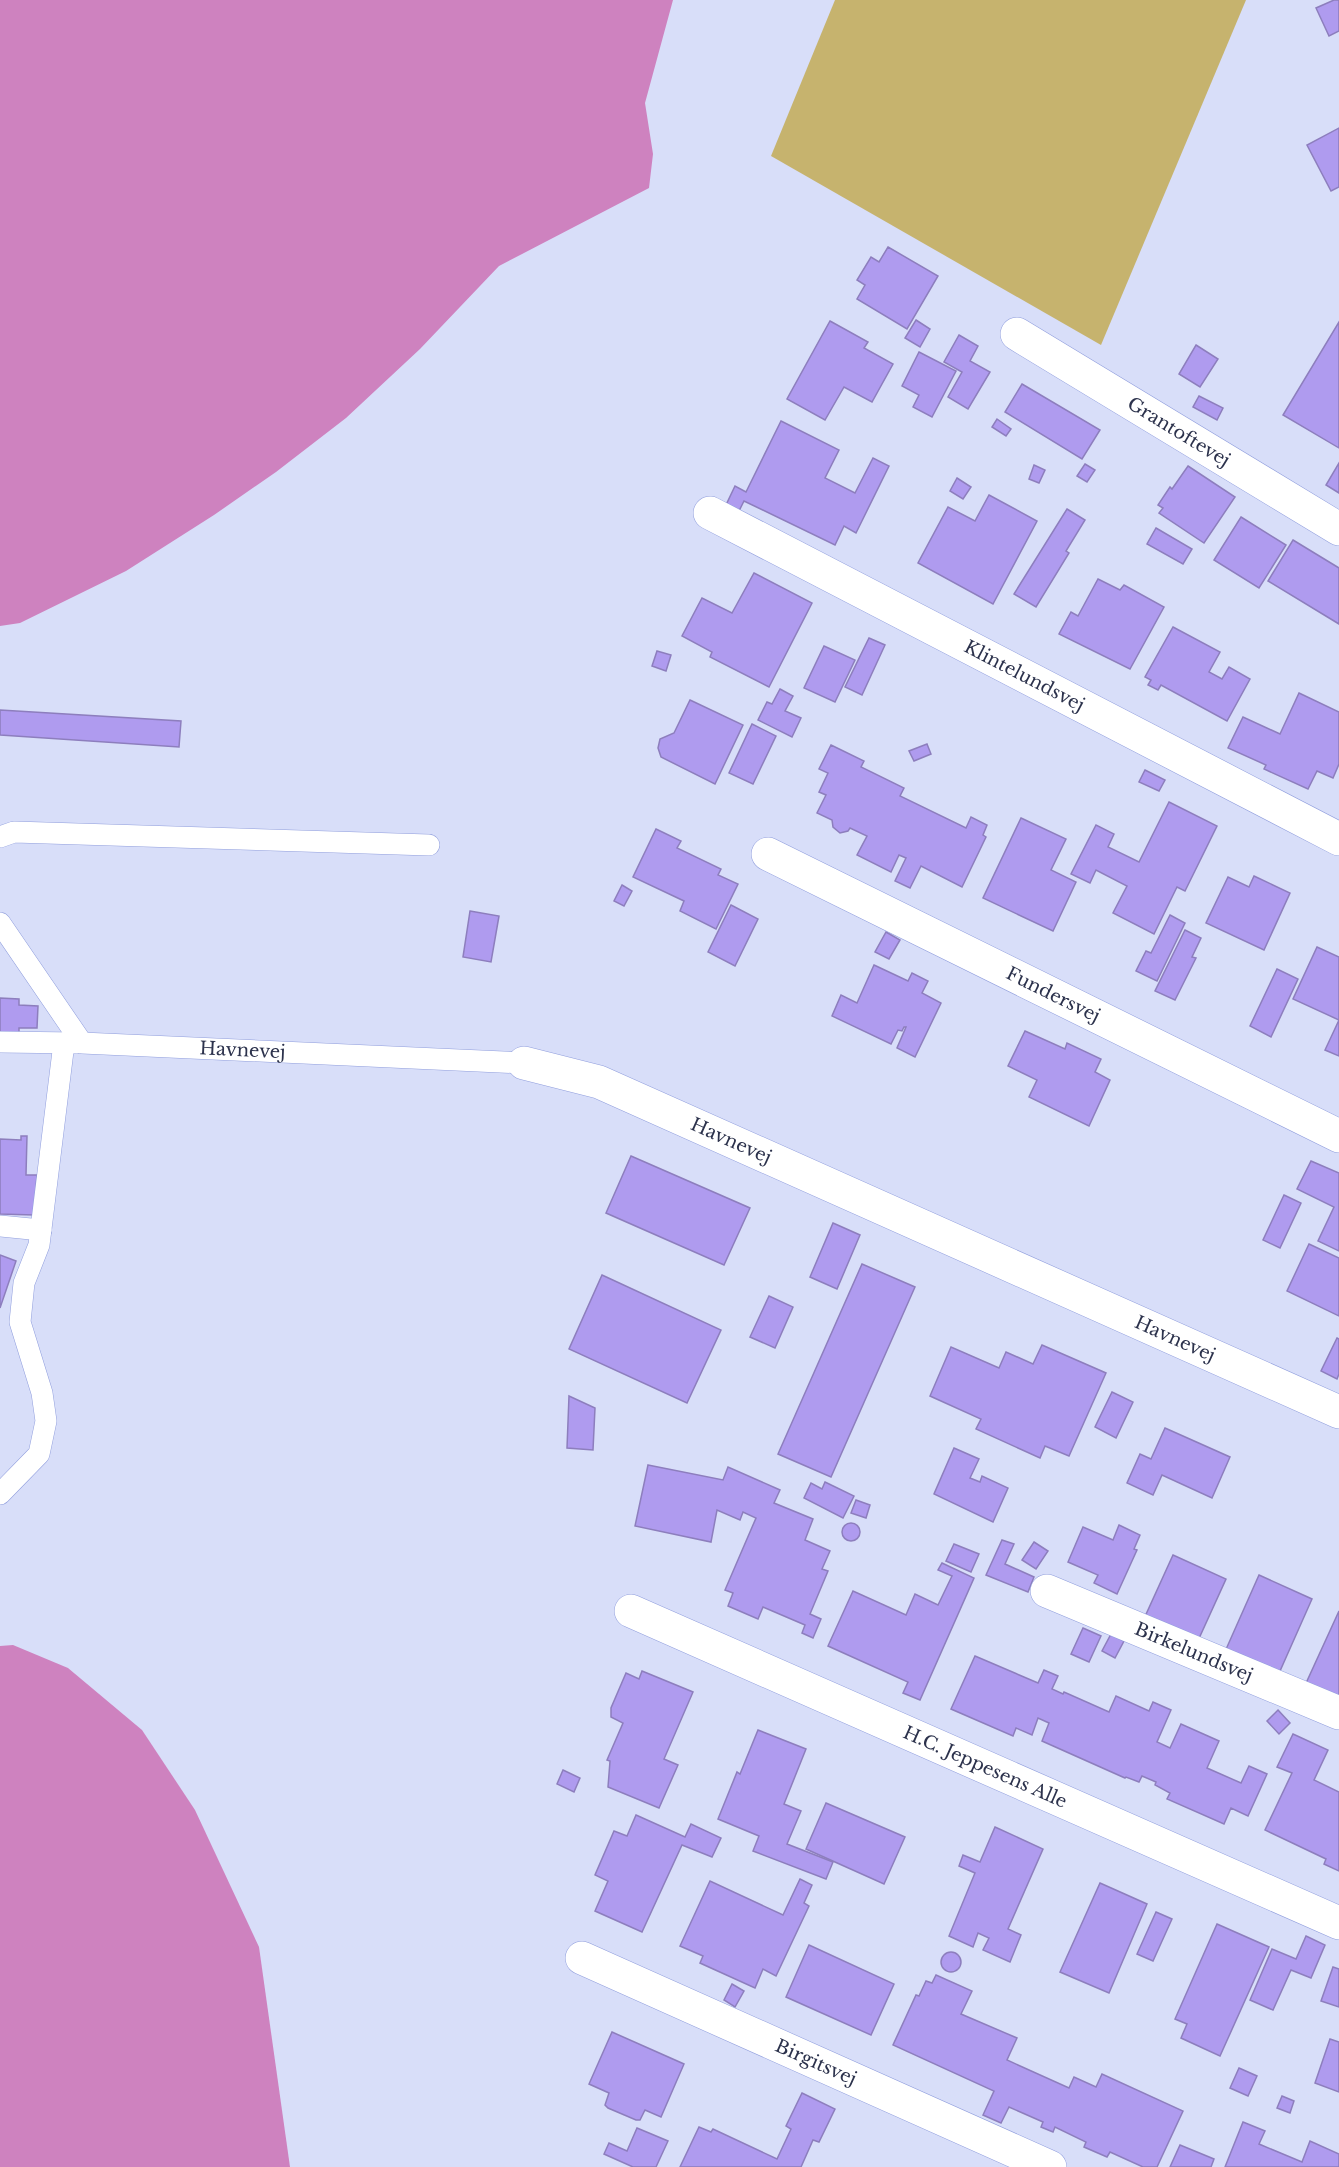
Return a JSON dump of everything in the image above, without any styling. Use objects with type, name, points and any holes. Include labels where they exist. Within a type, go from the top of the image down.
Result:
[{"type":"street","name":"Grantoftevej","points":[[1017,334],[1339,529]]},
{"type":"street","name":"Klintelundsvej","points":[[710,513],[1339,839]]},
{"type":"street","name":"Fundersvej","points":[[768,854],[1339,1136]]},
{"type":"street","name":"Havnevej","points":[[524,1063],[599,1082],[1339,1412]]},
{"type":"street","name":"Birkelundsvej","points":[[1047,1591],[1339,1713]]},
{"type":"street","name":"H.C. Jeppesens Alle","points":[[631,1611],[1339,1923]]},
{"type":"street","name":"Birgitsvej","points":[[582,1958],[1050,2167]]},
{"type":"lane","points":[[0,837],[14,832],[429,845]]},
{"type":"lane","points":[[0,923],[73,1043],[39,1245],[24,1283],[20,1322],[42,1393],[46,1421],[39,1454],[0,1494]]},
{"type":"lane","name":"Havnevej","points":[[0,1042],[73,1043],[524,1063]]},
{"type":"lane","points":[[0,1226],[41,1230]]},
{"type":"shaded area","points":[[0,0],[673,0],[645,103],[653,154],[649,188],[499,266],[420,349],[346,418],[276,472],[214,515],[126,571],[20,623],[0,626]]},
{"type":"shaded area","points":[[835,0],[1246,0],[1101,345],[771,156]]},
{"type":"shaded area","points":[[13,1645],[68,1668],[142,1730],[195,1810],[259,1947],[290,2167],[0,2167],[0,1646]]},
{"type":"building","points":[[1339,0],[1339,31],[1329,36],[1316,8]]},
{"type":"building","points":[[1339,128],[1339,187],[1331,191],[1307,145]]},
{"type":"building","points":[[888,247],[938,276],[907,329],[857,299],[865,285],[857,280],[871,257],[879,262]]},
{"type":"building","points":[[916,320],[930,329],[920,347],[905,338]]},
{"type":"building","points":[[830,321],[868,342],[864,348],[893,364],[872,402],[844,387],[825,420],[787,399]]},
{"type":"building","points":[[1339,322],[1339,448],[1283,415]]},
{"type":"building","points":[[959,335],[978,346],[970,361],[990,372],[968,409],[948,397],[962,372],[944,362]]},
{"type":"building","points":[[1196,345],[1218,359],[1200,387],[1179,374]]},
{"type":"building","points":[[919,352],[956,371],[932,417],[913,407],[919,395],[902,386]]},
{"type":"building","points":[[1022,384],[1100,430],[1082,459],[1005,412]]},
{"type":"building","points":[[1199,396],[1223,408],[1217,420],[1193,407]]},
{"type":"building","points":[[997,419],[1011,429],[1006,436],[992,427]]},
{"type":"building","points":[[781,421],[839,450],[825,478],[855,493],[873,458],[889,466],[856,533],[844,526],[835,545],[744,501],[739,511],[726,505],[735,486],[746,492]]},
{"type":"building","points":[[1339,463],[1339,493],[1326,485]]},
{"type":"building","points":[[1085,464],[1095,470],[1087,482],[1077,476]]},
{"type":"building","points":[[1034,465],[1045,470],[1039,483],[1029,479]]},
{"type":"building","points":[[1188,466],[1235,497],[1204,543],[1159,513],[1163,508],[1158,505]]},
{"type":"building","points":[[957,478],[971,487],[963,499],[950,491]]},
{"type":"building","points":[[989,495],[1037,521],[993,604],[918,563],[948,507],[975,521]]},
{"type":"building","points":[[1067,509],[1085,520],[1066,551],[1069,553],[1036,607],[1014,594]]},
{"type":"building","points":[[1241,517],[1286,545],[1259,588],[1214,560]]},
{"type":"building","points":[[1156,528],[1192,549],[1183,564],[1147,544]]},
{"type":"building","points":[[1293,540],[1339,568],[1339,624],[1268,581]]},
{"type":"building","points":[[754,573],[812,603],[769,687],[710,657],[712,652],[682,636],[702,598],[732,613]]},
{"type":"building","points":[[1098,579],[1120,590],[1124,585],[1164,607],[1130,669],[1059,634],[1071,612],[1078,616]]},
{"type":"building","points":[[1173,627],[1220,652],[1209,672],[1222,679],[1229,667],[1250,679],[1227,721],[1161,685],[1158,690],[1148,685],[1151,680],[1145,677]]},
{"type":"building","points":[[869,638],[885,645],[862,695],[845,687]]},
{"type":"building","points":[[824,646],[855,660],[835,702],[804,688]]},
{"type":"building","points":[[657,651],[671,655],[666,671],[652,666]]},
{"type":"building","points":[[780,689],[793,696],[785,711],[801,718],[792,737],[758,720],[767,702],[772,704]]},
{"type":"building","points":[[1299,693],[1339,712],[1339,764],[1333,778],[1317,771],[1308,789],[1264,769],[1266,765],[1228,748],[1243,717],[1280,734]]},
{"type":"building","points":[[690,700],[743,725],[715,784],[661,757],[658,748],[660,739],[674,733]]},
{"type":"building","points":[[0,710],[181,721],[179,747],[0,735]]},
{"type":"building","points":[[752,724],[776,736],[753,784],[729,773]]},
{"type":"building","points":[[927,744],[931,754],[914,761],[909,751]]},
{"type":"building","points":[[831,745],[864,761],[861,767],[904,788],[900,796],[966,828],[971,817],[987,825],[983,835],[986,837],[962,887],[921,866],[910,888],[895,881],[906,858],[899,855],[891,872],[857,855],[867,836],[850,828],[840,833],[833,827],[832,820],[817,813],[826,795],[819,792],[828,773],[819,769]]},
{"type":"building","points":[[1145,770],[1165,780],[1159,791],[1139,782]]},
{"type":"building","points":[[1169,802],[1217,826],[1185,891],[1177,887],[1154,934],[1113,913],[1127,886],[1096,870],[1090,883],[1071,874],[1096,825],[1114,834],[1108,847],[1139,862]]},
{"type":"building","points":[[1021,818],[1066,839],[1051,870],[1076,882],[1053,931],[983,898]]},
{"type":"building","points":[[656,829],[681,841],[677,848],[721,869],[718,875],[738,884],[716,929],[680,911],[684,901],[633,877]]},
{"type":"building","points":[[1254,876],[1290,893],[1264,950],[1206,923],[1228,877],[1249,887]]},
{"type":"building","points":[[622,885],[632,891],[624,906],[614,901]]},
{"type":"building","points":[[731,905],[758,919],[735,966],[708,952]]},
{"type":"building","points":[[470,911],[499,916],[491,962],[463,957]]},
{"type":"building","points":[[1170,915],[1185,923],[1157,981],[1136,971],[1146,951],[1151,953]]},
{"type":"building","points":[[1185,930],[1201,938],[1192,957],[1196,958],[1175,1000],[1155,991]]},
{"type":"building","points":[[886,932],[900,940],[889,959],[875,952]]},
{"type":"building","points":[[1317,947],[1339,957],[1339,1020],[1293,999]]},
{"type":"building","points":[[874,965],[908,981],[912,973],[928,981],[922,993],[941,1003],[915,1057],[897,1048],[906,1027],[902,1031],[898,1030],[891,1044],[832,1016],[841,995],[857,1003]]},
{"type":"building","points":[[1277,969],[1298,979],[1271,1037],[1250,1026]]},
{"type":"building","points":[[0,998],[19,999],[19,1005],[38,1006],[37,1028],[19,1028],[19,1036],[0,1036]]},
{"type":"building","points":[[1339,1020],[1339,1056],[1325,1050]]},
{"type":"building","points":[[1025,1031],[1065,1049],[1067,1043],[1101,1059],[1095,1072],[1110,1080],[1089,1126],[1029,1097],[1037,1080],[1008,1066]]},
{"type":"building","points":[[21,1136],[27,1136],[26,1175],[37,1175],[34,1215],[0,1214],[0,1139],[21,1140]]},
{"type":"building","points":[[631,1156],[750,1208],[724,1265],[606,1213]]},
{"type":"building","points":[[1311,1161],[1339,1173],[1339,1251],[1318,1241],[1334,1207],[1297,1189]]},
{"type":"building","points":[[1284,1195],[1301,1203],[1280,1248],[1263,1240]]},
{"type":"building","points":[[833,1223],[860,1235],[837,1289],[810,1277]]},
{"type":"building","points":[[1309,1244],[1339,1258],[1339,1316],[1287,1291]]},
{"type":"building","points":[[0,1255],[16,1261],[0,1308]]},
{"type":"building","points":[[862,1264],[915,1287],[831,1477],[778,1454]]},
{"type":"building","points":[[602,1275],[721,1330],[687,1403],[569,1349]]},
{"type":"building","points":[[769,1296],[793,1307],[775,1348],[750,1337]]},
{"type":"building","points":[[1337,1338],[1339,1339],[1339,1374],[1337,1379],[1321,1371]]},
{"type":"building","points":[[1042,1345],[1106,1373],[1069,1456],[1045,1446],[1040,1458],[976,1429],[981,1419],[930,1396],[951,1347],[999,1368],[1006,1352],[1033,1364]]},
{"type":"building","points":[[1112,1392],[1133,1402],[1116,1438],[1095,1427]]},
{"type":"building","points":[[569,1396],[595,1408],[593,1450],[567,1448]]},
{"type":"building","points":[[1165,1428],[1230,1457],[1212,1498],[1162,1475],[1153,1495],[1127,1483],[1140,1454],[1151,1459]]},
{"type":"building","points":[[954,1448],[979,1459],[970,1478],[980,1482],[982,1476],[1008,1488],[993,1522],[934,1494]]},
{"type":"building","points":[[648,1465],[723,1480],[728,1467],[780,1490],[774,1503],[813,1519],[805,1540],[830,1551],[822,1569],[828,1571],[810,1614],[821,1619],[813,1638],[802,1633],[805,1625],[763,1607],[758,1619],[728,1606],[733,1593],[725,1590],[756,1518],[743,1512],[740,1520],[717,1510],[711,1542],[635,1526]]},
{"type":"building","points":[[825,1482],[854,1496],[843,1518],[804,1498],[811,1483],[822,1489]]},
{"type":"building","points":[[856,1500],[870,1505],[866,1518],[851,1513]]},
{"type":"building","points":[[851,1523],[857,1526],[860,1532],[857,1538],[851,1541],[845,1538],[842,1532],[845,1526]]},
{"type":"building","points":[[1119,1525],[1140,1535],[1134,1549],[1137,1550],[1117,1594],[1094,1583],[1098,1575],[1068,1562],[1083,1527],[1113,1540]]},
{"type":"building","points":[[1002,1540],[1014,1544],[1005,1564],[1034,1577],[1028,1592],[986,1575]]},
{"type":"building","points":[[1034,1542],[1048,1551],[1036,1569],[1022,1560]]},
{"type":"building","points":[[954,1544],[979,1554],[971,1572],[946,1561]]},
{"type":"building","points":[[1173,1555],[1226,1579],[1196,1645],[1143,1621]]},
{"type":"building","points":[[942,1563],[974,1578],[920,1700],[903,1693],[908,1682],[828,1646],[853,1591],[906,1615],[915,1594],[938,1605],[952,1576],[938,1570]]},
{"type":"building","points":[[1259,1575],[1312,1599],[1276,1680],[1223,1656]]},
{"type":"building","points":[[1339,1611],[1339,1709],[1302,1692]]},
{"type":"building","points":[[1083,1628],[1101,1636],[1089,1662],[1071,1654]]},
{"type":"building","points":[[1111,1634],[1124,1641],[1115,1658],[1102,1651]]},
{"type":"building","points":[[975,1656],[1038,1683],[1044,1670],[1058,1676],[1052,1689],[1109,1712],[1116,1696],[1149,1711],[1153,1702],[1171,1710],[1157,1742],[1170,1748],[1181,1724],[1219,1741],[1207,1768],[1241,1783],[1249,1766],[1267,1774],[1248,1816],[1231,1808],[1224,1824],[1167,1799],[1170,1793],[1155,1785],[1156,1782],[1142,1776],[1139,1782],[1125,1778],[1042,1741],[1049,1723],[1038,1718],[1032,1735],[1016,1728],[1013,1736],[951,1709]]},
{"type":"building","points":[[642,1671],[693,1692],[664,1759],[678,1765],[659,1808],[608,1787],[610,1761],[607,1760],[623,1723],[611,1717],[611,1708],[626,1673],[639,1679]]},
{"type":"building","points":[[1278,1710],[1290,1723],[1279,1734],[1267,1721]]},
{"type":"building","points":[[758,1730],[806,1749],[784,1804],[801,1811],[787,1844],[833,1862],[826,1879],[753,1851],[759,1836],[718,1819],[737,1772],[740,1774]]},
{"type":"building","points":[[1293,1734],[1328,1750],[1314,1780],[1339,1792],[1339,1871],[1324,1864],[1326,1859],[1265,1830],[1292,1773],[1277,1767]]},
{"type":"building","points":[[563,1770],[580,1778],[574,1792],[557,1784]]},
{"type":"building","points":[[826,1803],[905,1837],[884,1884],[806,1849]]},
{"type":"building","points":[[636,1815],[685,1837],[691,1824],[721,1838],[712,1857],[682,1845],[642,1932],[595,1911],[608,1881],[595,1875],[614,1831],[627,1836]]},
{"type":"building","points":[[995,1827],[1043,1849],[1008,1929],[1021,1935],[1010,1962],[983,1950],[989,1938],[978,1933],[973,1947],[949,1936],[975,1873],[959,1866],[963,1855],[980,1862]]},
{"type":"building","points":[[800,1879],[812,1885],[804,1903],[809,1906],[776,1976],[763,1969],[755,1988],[700,1963],[703,1956],[680,1946],[710,1881],[783,1915]]},
{"type":"building","points":[[1100,1883],[1147,1904],[1109,1993],[1060,1972]]},
{"type":"building","points":[[1156,1912],[1172,1919],[1153,1961],[1137,1954]]},
{"type":"building","points":[[1217,1924],[1269,1947],[1220,2056],[1181,2038],[1187,2024],[1175,2019]]},
{"type":"building","points":[[1306,1936],[1325,1945],[1311,1978],[1291,1970],[1273,2010],[1250,2000],[1272,1949],[1296,1959]]},
{"type":"building","points":[[809,1945],[894,1984],[871,2035],[786,1997]]},
{"type":"building","points":[[947,1952],[955,1952],[961,1958],[961,1966],[955,1972],[947,1972],[941,1966],[941,1958]]},
{"type":"building","points":[[1333,1967],[1339,1969],[1339,2007],[1321,2001]]},
{"type":"building","points":[[936,1975],[972,1991],[961,2014],[1017,2038],[1007,2060],[1069,2088],[1074,2077],[1096,2087],[1102,2074],[1183,2111],[1157,2167],[1143,2167],[1110,2152],[1107,2157],[1084,2147],[1086,2142],[1055,2127],[1053,2132],[1041,2127],[1043,2122],[1009,2107],[1001,2123],[983,2115],[994,2091],[893,2045],[916,1995],[919,1996],[926,1981],[932,1983]]},
{"type":"building","points":[[732,1984],[744,1991],[735,2007],[724,2000]]},
{"type":"building","points":[[612,2032],[684,2064],[661,2117],[645,2110],[640,2120],[636,2120],[608,2108],[605,2105],[609,2093],[589,2084]]},
{"type":"building","points":[[1330,2039],[1339,2042],[1339,2092],[1315,2083]]},
{"type":"building","points":[[1239,2068],[1257,2076],[1248,2096],[1230,2088]]},
{"type":"building","points":[[802,2093],[835,2109],[819,2142],[813,2140],[801,2167],[680,2167],[699,2127],[711,2132],[713,2129],[777,2159],[791,2129],[786,2126]]},
{"type":"building","points":[[1282,2096],[1294,2101],[1290,2113],[1277,2108]]},
{"type":"building","points":[[1243,2122],[1265,2131],[1259,2144],[1302,2162],[1310,2141],[1339,2154],[1339,2167],[1225,2167]]},
{"type":"building","points":[[637,2128],[668,2141],[656,2167],[633,2167],[604,2154],[609,2143],[627,2151]]},
{"type":"building","points":[[1180,2145],[1214,2159],[1211,2167],[1170,2167]]}]
